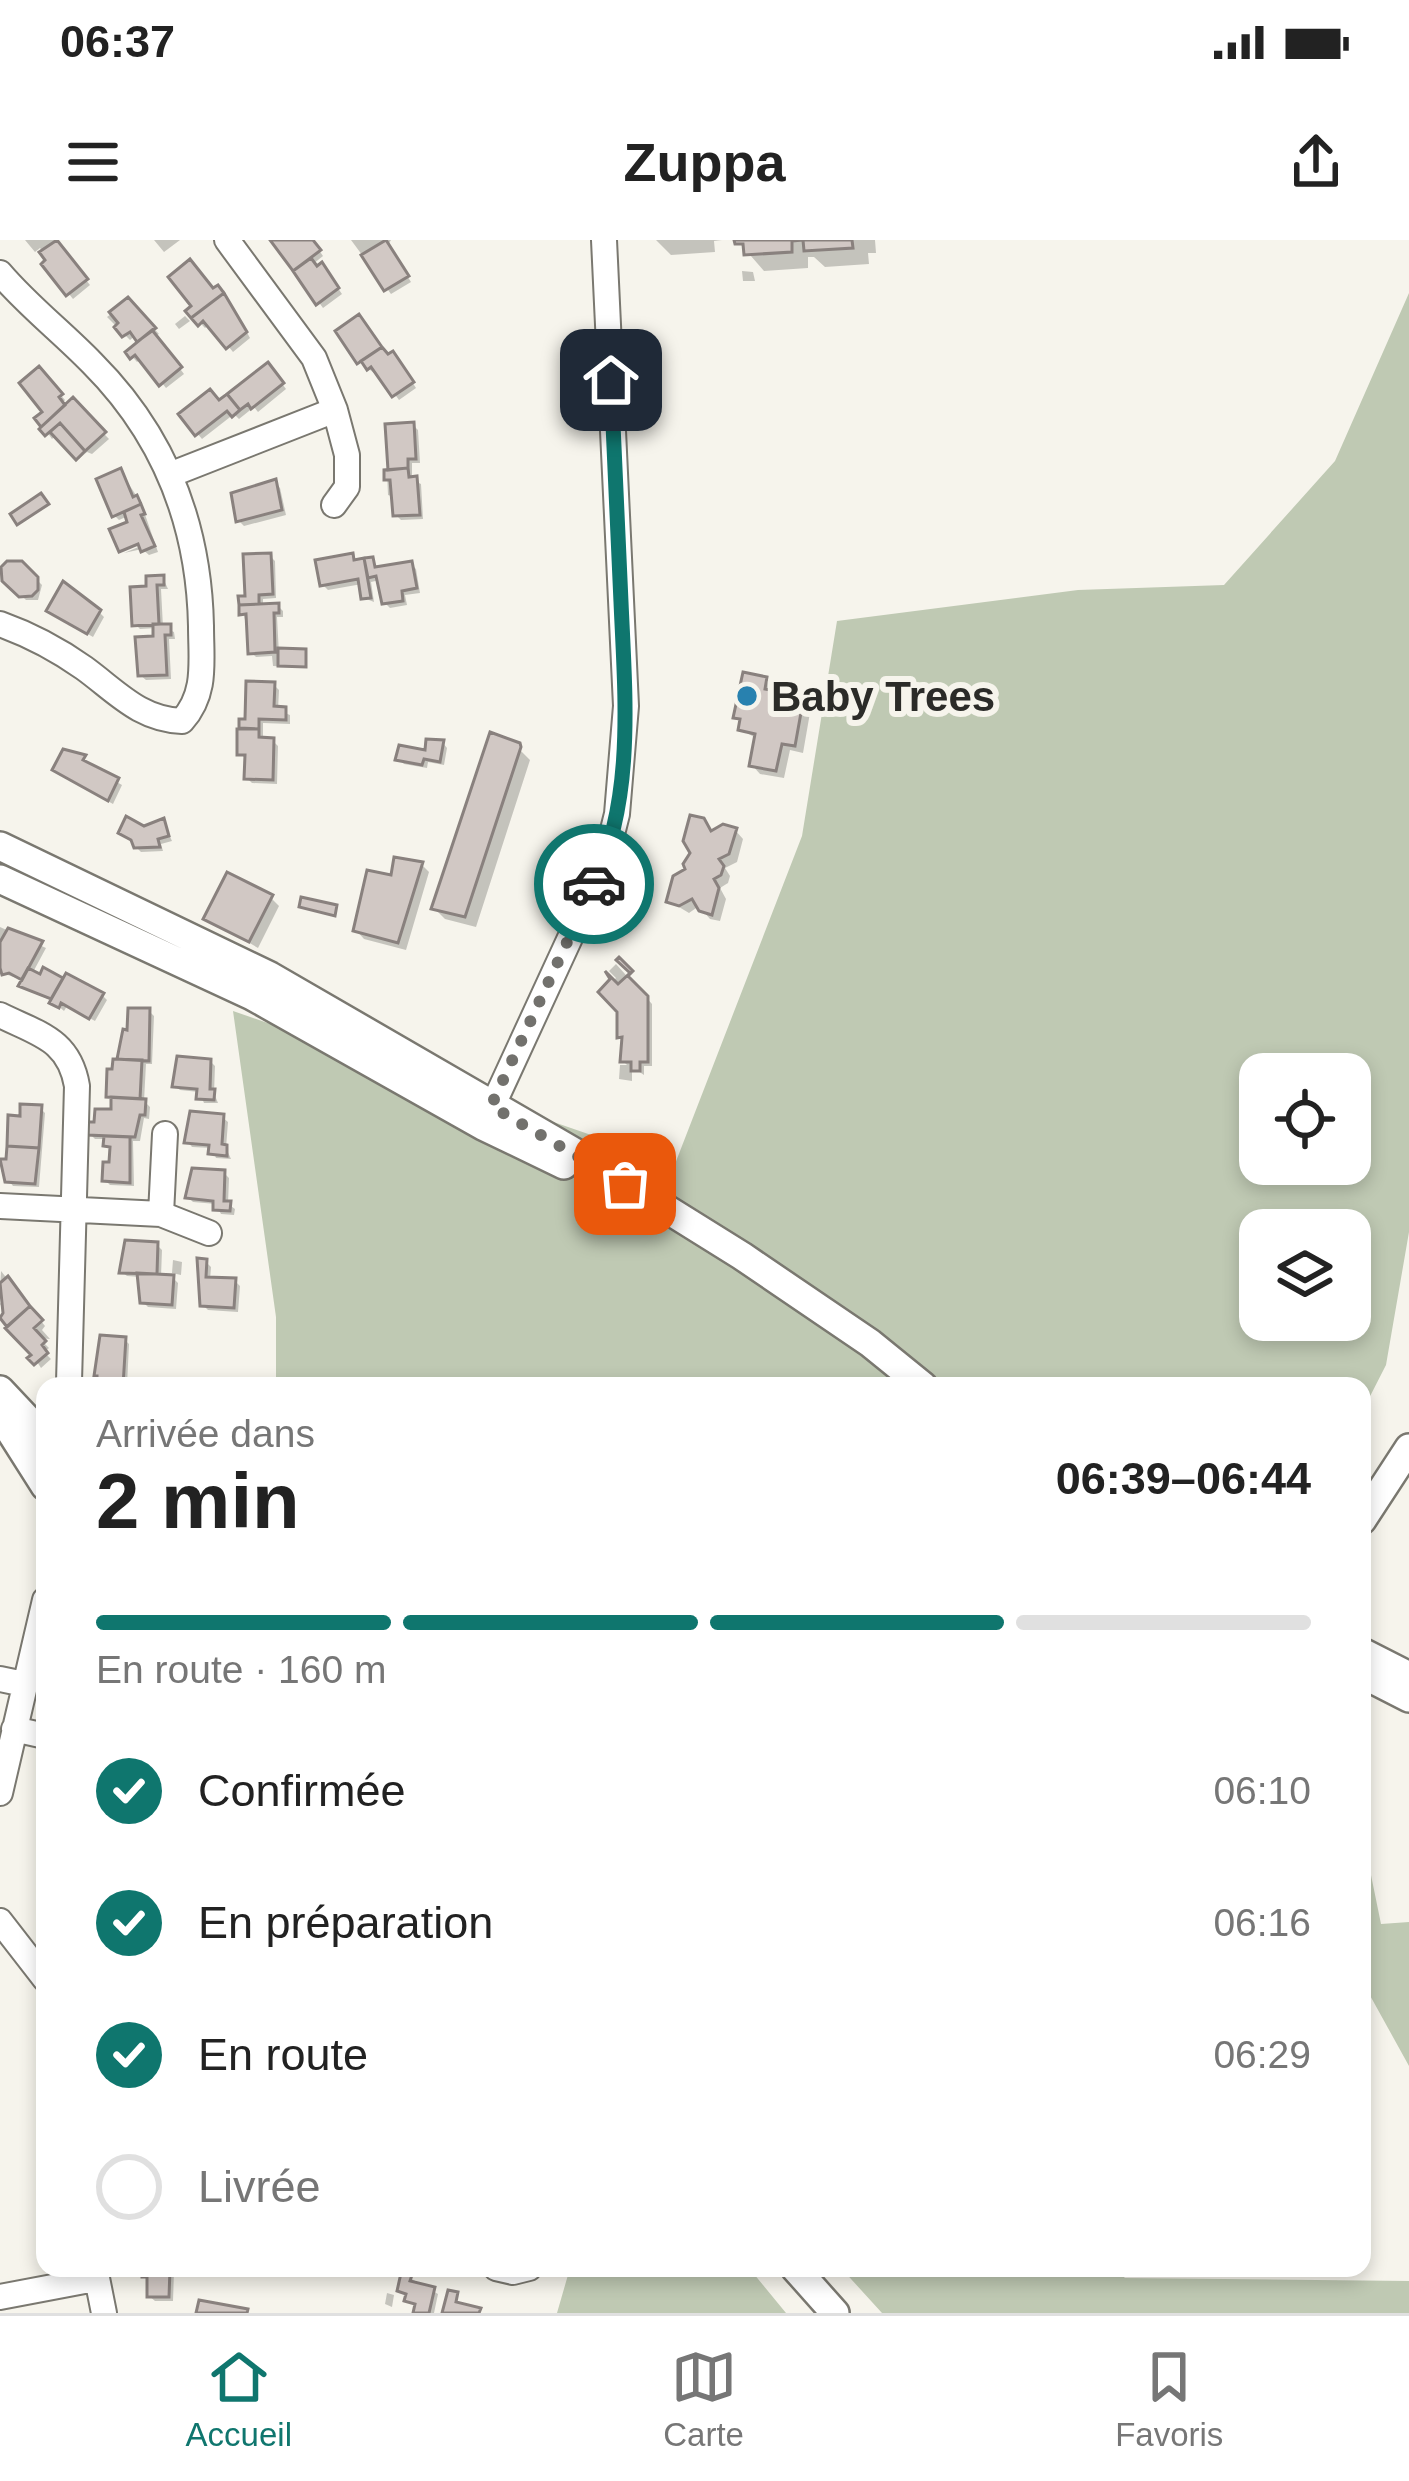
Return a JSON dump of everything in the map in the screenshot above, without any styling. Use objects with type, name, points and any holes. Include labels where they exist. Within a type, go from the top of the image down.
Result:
[{"type":"street","points":[[227,240],[314,358],[335,410],[347,455],[347,487],[334,505]]},
{"type":"street","points":[[488,1116],[605,862],[617,814],[626,706],[604,240]]},
{"type":"street","points":[[0,273],[96,366],[172,474],[191,530],[200,600],[197,703],[182,721],[157,720],[81,665],[0,624]]},
{"type":"street","points":[[172,474],[335,410]]},
{"type":"street","points":[[0,846],[270,976],[488,1116]]},
{"type":"street","points":[[0,879],[252,997],[662,1207],[851,1330],[911,1377]]},
{"type":"street","points":[[0,1016],[57,1043],[73,1062],[77,1086],[69,1377]]},
{"type":"street","points":[[161,1214],[165,1134]]},
{"type":"street","points":[[0,1206],[161,1214],[209,1233]]},
{"type":"street","points":[[0,1390],[36,1430]]},
{"type":"street","points":[[0,1415],[36,1467]]},
{"type":"street","points":[[1371,1506],[1409,1448]]},
{"type":"street","points":[[0,1793],[14,1729],[12,1681],[36,1627]]},
{"type":"street","points":[[1371,1657],[1409,1676]]},
{"type":"street","points":[[1371,1679],[1409,1698]]},
{"type":"street","points":[[14,1729],[36,1734]]},
{"type":"street","points":[[0,1921],[36,1967]]},
{"type":"street","points":[[0,2296],[78,2277]]},
{"type":"street","points":[[96,2277],[104,2313]]},
{"type":"street","points":[[803,2277],[835,2313]]},
{"type":"green space","points":[[1409,293],[1409,1232],[1386,1365],[1371,1394],[1371,1377],[276,1377],[276,1317],[233,1011],[675,1164],[802,836],[837,621],[1078,590],[1224,585],[1335,461]]},
{"type":"green space","points":[[1371,1875],[1381,1924],[1409,1922],[1409,2066],[1371,1997]]},
{"type":"green space","points":[[567,2277],[756,2277],[786,2313],[557,2313]]},
{"type":"green space","points":[[849,2277],[1409,2281],[1409,2313],[882,2313]]},
{"type":"building","points":[[57,240],[88,279],[66,296],[41,264],[45,260],[39,252]]},
{"type":"building","points":[[270,240],[313,240],[321,250],[293,271]]},
{"type":"building","points":[[386,240],[409,276],[384,291],[361,255]]},
{"type":"building","points":[[734,240],[803,240],[792,241],[792,252],[744,255],[743,244]]},
{"type":"building","points":[[803,240],[852,240],[853,248],[804,251]]},
{"type":"building","points":[[311,258],[317,266],[322,262],[339,288],[316,305],[293,271]]},
{"type":"building","points":[[190,259],[213,288],[218,285],[224,293],[191,318],[185,311],[191,306],[168,277]]},
{"type":"building","points":[[224,293],[247,332],[226,349],[203,321],[198,326],[191,318]]},
{"type":"building","points":[[128,297],[156,328],[137,342],[130,332],[122,337],[109,312]]},
{"type":"building","points":[[359,314],[382,347],[357,364],[335,331]]},
{"type":"building","points":[[152,330],[182,367],[159,386],[135,355],[130,359],[125,352]]},
{"type":"building","points":[[382,347],[388,354],[393,351],[414,382],[392,397],[371,367],[367,370],[361,361]]},
{"type":"building","points":[[268,362],[284,383],[251,409],[248,404],[240,410],[227,394]]},
{"type":"building","points":[[39,366],[63,394],[59,397],[65,405],[41,427],[34,418],[42,412],[19,383]]},
{"type":"building","points":[[210,389],[219,400],[227,394],[240,410],[232,417],[227,411],[195,436],[178,414]]},
{"type":"building","points":[[73,397],[106,432],[85,451],[60,423],[45,436],[39,429]]},
{"type":"building","points":[[414,422],[416,459],[408,459],[408,468],[388,470],[385,424]]},
{"type":"building","points":[[60,423],[85,451],[76,460],[50,432]]},
{"type":"building","points":[[121,468],[141,504],[112,517],[96,479]]},
{"type":"building","points":[[408,468],[409,477],[417,476],[420,515],[393,516],[390,480],[384,480],[384,470]]},
{"type":"building","points":[[276,479],[282,510],[236,522],[231,493]]},
{"type":"building","points":[[41,493],[49,504],[17,525],[10,514]]},
{"type":"building","points":[[141,504],[155,546],[141,552],[138,544],[119,552],[109,529],[127,522],[124,512]]},
{"type":"building","points":[[271,553],[273,594],[259,595],[259,604],[239,605],[238,596],[245,596],[243,554]]},
{"type":"building","points":[[353,553],[354,560],[364,558],[371,598],[361,599],[358,579],[320,586],[315,560]]},
{"type":"building","points":[[373,557],[375,567],[412,561],[417,588],[402,591],[403,601],[382,604],[376,576],[368,578],[364,558]]},
{"type":"building","points":[[7,561],[22,561],[38,577],[38,590],[32,596],[19,597],[2,581],[1,567]]},
{"type":"building","points":[[164,575],[164,585],[157,585],[159,624],[132,626],[130,587],[146,586],[146,576]]},
{"type":"building","points":[[63,581],[101,610],[87,634],[46,611]]},
{"type":"building","points":[[279,603],[279,613],[274,613],[275,652],[248,654],[246,614],[239,615],[239,605]]},
{"type":"building","points":[[153,624],[171,624],[171,635],[165,635],[167,675],[138,676],[135,637],[153,636]]},
{"type":"building","points":[[278,648],[306,649],[306,667],[278,666]]},
{"type":"building","points":[[743,672],[767,677],[765,689],[804,696],[795,746],[782,744],[776,771],[749,766],[755,734],[738,730],[740,719],[733,718]]},
{"type":"building","points":[[246,681],[275,682],[274,706],[286,707],[286,720],[259,719],[259,729],[239,728],[239,719],[245,719]]},
{"type":"building","points":[[237,729],[259,729],[259,737],[274,738],[273,780],[244,779],[245,755],[237,755]]},
{"type":"building","points":[[490,732],[521,747],[465,917],[431,909]]},
{"type":"building","points":[[426,739],[444,740],[440,762],[424,759],[422,765],[395,760],[399,745],[425,750]]},
{"type":"building","points":[[63,749],[86,755],[83,760],[119,778],[108,801],[52,770]]},
{"type":"building","points":[[690,815],[704,818],[711,831],[723,824],[737,828],[729,854],[719,859],[724,866],[714,879],[719,888],[712,915],[699,911],[692,899],[679,906],[666,902],[673,876],[685,869],[690,853],[683,841]]},
{"type":"building","points":[[126,816],[144,826],[164,818],[169,836],[158,839],[160,847],[134,848],[131,840],[118,833]]},
{"type":"building","points":[[394,857],[423,862],[398,943],[353,931],[367,870],[391,875]]},
{"type":"building","points":[[227,872],[273,895],[249,942],[203,919]]},
{"type":"building","points":[[301,897],[337,905],[335,916],[299,907]]},
{"type":"building","points":[[8,928],[43,941],[22,980],[9,973],[2,975],[0,968],[0,942]]},
{"type":"building","points":[[619,957],[633,971],[628,976],[648,996],[648,1062],[640,1062],[640,1071],[631,1071],[631,1062],[620,1062],[617,1012],[598,992],[610,979],[605,971],[618,984],[630,973],[616,960]]},
{"type":"building","points":[[43,967],[63,978],[51,999],[18,986],[28,968],[40,974]]},
{"type":"building","points":[[66,973],[104,993],[89,1019],[61,1003],[59,1008],[49,1003]]},
{"type":"building","points":[[128,1008],[150,1008],[149,1061],[117,1059],[123,1029],[127,1030]]},
{"type":"building","points":[[177,1056],[211,1059],[214,1100],[196,1099],[197,1089],[172,1087]]},
{"type":"building","points":[[113,1059],[142,1060],[140,1099],[106,1097],[107,1069],[112,1069]]},
{"type":"building","points":[[111,1097],[146,1099],[135,1137],[87,1135],[95,1109],[111,1109]]},
{"type":"building","points":[[20,1104],[42,1105],[39,1148],[7,1146],[8,1115],[20,1116]]},
{"type":"building","points":[[190,1111],[224,1114],[222,1144],[227,1145],[227,1156],[208,1154],[209,1145],[184,1143]]},
{"type":"building","points":[[104,1136],[130,1137],[130,1183],[102,1181],[110,1147],[103,1146]]},
{"type":"building","points":[[7,1146],[39,1148],[35,1184],[5,1182],[0,1159],[6,1159]]},
{"type":"building","points":[[192,1168],[225,1170],[224,1201],[231,1201],[230,1211],[213,1210],[213,1201],[185,1198]]},
{"type":"building","points":[[125,1240],[158,1242],[157,1274],[119,1273]]},
{"type":"building","points":[[197,1258],[207,1259],[206,1277],[236,1278],[234,1308],[200,1306]]},
{"type":"building","points":[[137,1273],[174,1275],[172,1305],[140,1303]]},
{"type":"building","points":[[8,1276],[30,1306],[7,1327],[0,1318],[0,1283]]},
{"type":"building","points":[[30,1306],[43,1320],[34,1328],[46,1341],[42,1345],[48,1353],[34,1365],[27,1358],[31,1355],[5,1328]]},
{"type":"building","points":[[100,1335],[126,1337],[124,1377],[94,1376]]},
{"type":"building","points":[[147,2277],[170,2277],[169,2297],[147,2297]]},
{"type":"building","points":[[400,2277],[435,2287],[429,2313],[413,2313],[415,2304],[404,2301],[406,2294],[397,2291]]},
{"type":"building","points":[[448,2290],[458,2292],[456,2302],[481,2308],[479,2313],[442,2313]]},
{"type":"building","points":[[199,2300],[248,2309],[247,2313],[196,2313]]},
{"type":"way so far","points":[[594,884],[491,1106],[625,1184]]},
{"type":"place","name":"Baby Trees","points":[[747,696]]},
{"type":"route","points":[[594,884],[617,814],[626,706],[611,380]]}]
